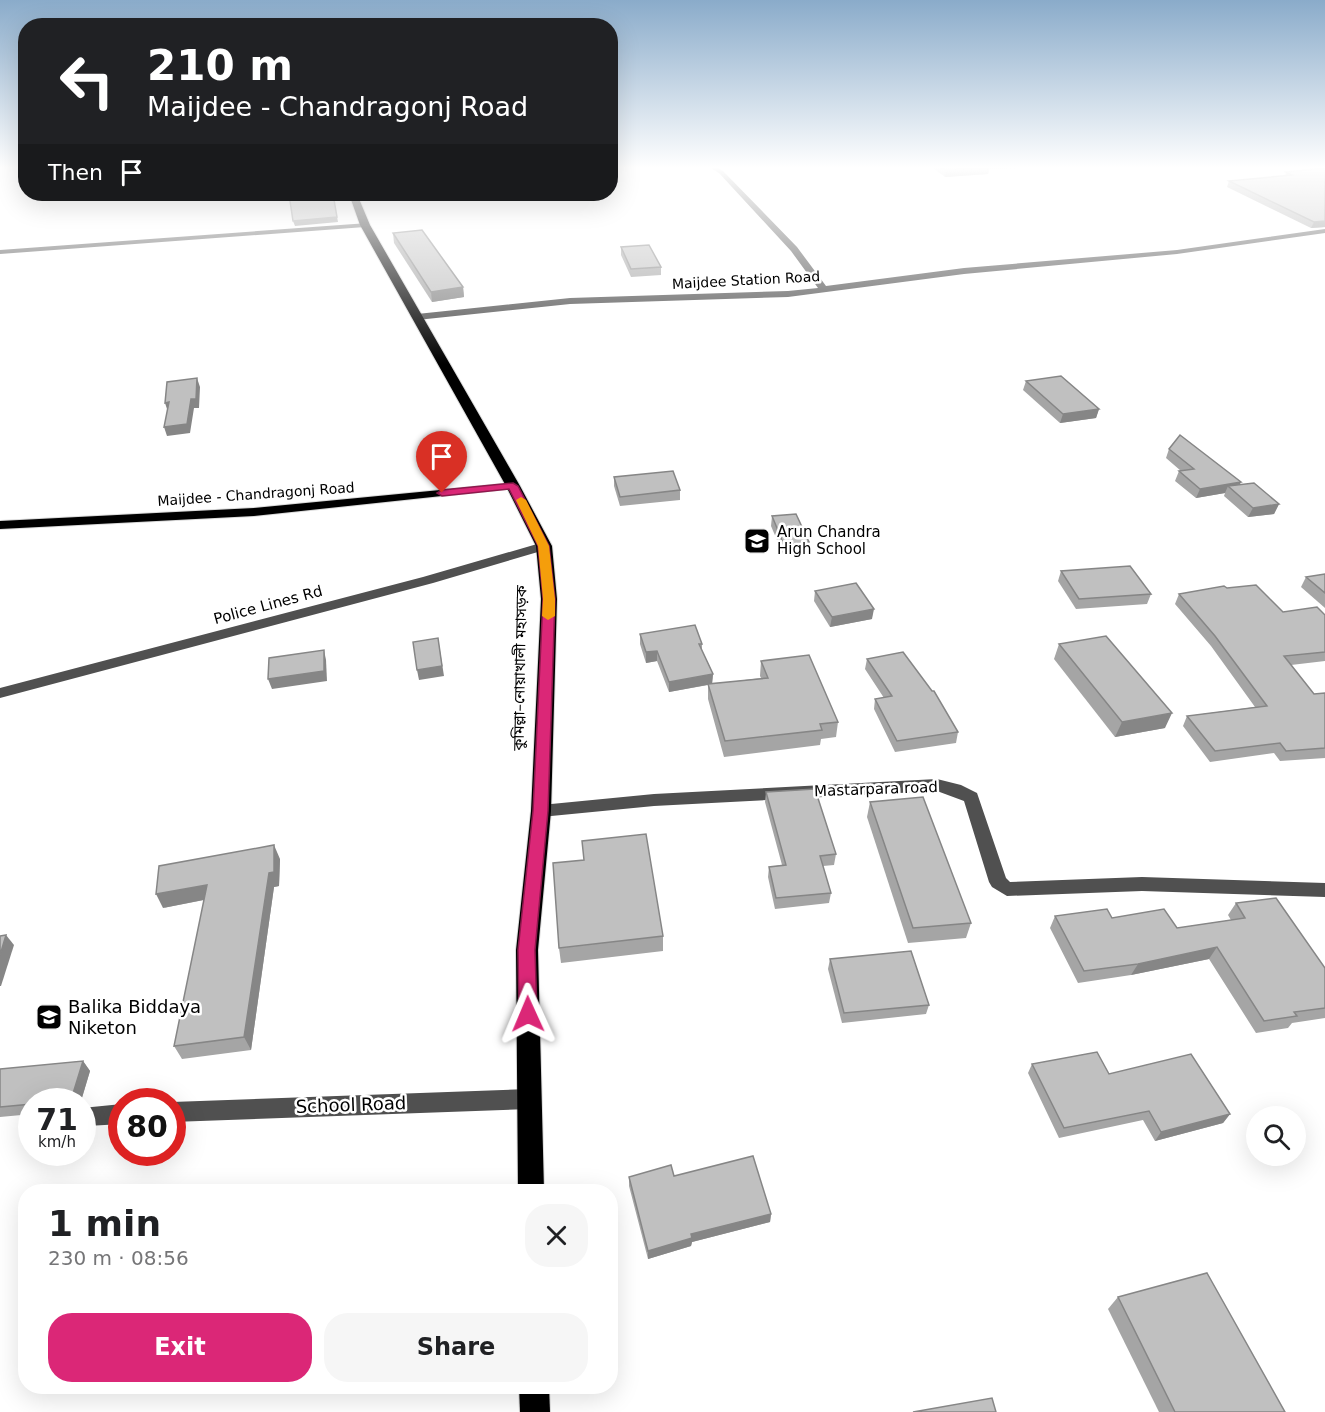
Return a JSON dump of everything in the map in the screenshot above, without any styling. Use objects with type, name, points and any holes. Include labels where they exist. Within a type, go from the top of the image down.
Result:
[{"type":"highway","name":"কুমিল্লা–নোয়াখালী মহাসড়ক","points":[[369,233],[513,486],[544,546],[549,599],[541,811],[527,950],[531,1184]]},
{"type":"highway","points":[[534,1394],[535,1412]]},
{"type":"main road","name":"Maijdee - Chandragonj Road","points":[[0,525],[254,512],[513,486]]},
{"type":"street","points":[[0,252],[258,233]]},
{"type":"street","points":[[779,233],[794,249],[824,290]]},
{"type":"street","name":"Maijdee Station Road","points":[[417,317],[570,302],[788,294],[964,270],[1177,252],[1312,233]]},
{"type":"street","name":"Police Lines Rd","points":[[0,693],[428,580],[544,546]]},
{"type":"street","name":"Mastarpara road","points":[[541,811],[654,800],[937,785],[955,789],[971,797],[998,882],[1007,889],[1142,884],[1325,890]]},
{"type":"street","name":"School Road","points":[[186,1111],[529,1099]]},
{"type":"building","points":[[393,233],[424,233],[463,287],[431,292]]},
{"type":"building","points":[[649,245],[661,267],[631,269],[621,247]]},
{"type":"building","points":[[1061,376],[1099,409],[1063,414],[1026,381]]},
{"type":"building","points":[[197,378],[196,399],[191,399],[187,424],[164,427],[169,402],[165,403],[167,382]]},
{"type":"building","points":[[1180,435],[1241,482],[1200,489],[1179,471],[1194,469],[1169,449]]},
{"type":"building","points":[[673,471],[680,490],[620,497],[614,477]]},
{"type":"building","points":[[1254,483],[1279,504],[1253,508],[1228,486]]},
{"type":"building","points":[[796,514],[809,542],[784,545],[772,516]]},
{"type":"building","points":[[1130,566],[1151,594],[1079,599],[1061,571]]},
{"type":"building","points":[[1325,574],[1325,593],[1306,577]]},
{"type":"building","points":[[856,583],[874,609],[832,617],[815,591]]},
{"type":"building","points":[[1256,585],[1283,612],[1317,607],[1325,615],[1325,652],[1284,656],[1314,694],[1325,693],[1325,748],[1286,751],[1280,743],[1215,751],[1187,716],[1267,706],[1215,636],[1179,594],[1224,586],[1227,588]]},
{"type":"building","points":[[695,625],[702,644],[699,644],[713,674],[669,682],[657,651],[646,652],[640,634]]},
{"type":"building","points":[[1106,636],[1172,713],[1122,722],[1059,644]]},
{"type":"building","points":[[438,638],[442,666],[417,670],[413,642]]},
{"type":"building","points":[[324,650],[324,671],[268,679],[269,658]]},
{"type":"building","points":[[903,652],[934,691],[958,732],[897,741],[875,699],[892,696],[867,659]]},
{"type":"building","points":[[809,655],[838,722],[820,724],[822,730],[725,741],[708,684],[768,678],[761,661]]},
{"type":"building","points":[[815,789],[836,854],[820,856],[831,893],[776,898],[769,867],[786,865],[766,792]]},
{"type":"building","points":[[923,797],[971,923],[913,928],[870,802]]},
{"type":"building","points":[[646,834],[663,936],[559,948],[553,863],[584,860],[582,841]]},
{"type":"building","points":[[274,845],[274,872],[269,873],[244,1037],[174,1046],[207,885],[156,894],[159,866]]},
{"type":"building","points":[[1276,898],[1325,968],[1325,1008],[1294,1012],[1297,1016],[1264,1021],[1217,947],[1138,964],[1084,971],[1055,916],[1107,909],[1112,918],[1164,909],[1177,928],[1245,918],[1236,903]]},
{"type":"building","points":[[6,935],[0,955],[0,936]]},
{"type":"building","points":[[911,951],[929,1005],[844,1013],[830,959]]},
{"type":"building","points":[[1097,1052],[1109,1074],[1191,1054],[1230,1114],[1161,1132],[1149,1111],[1064,1128],[1032,1064]]},
{"type":"building","points":[[83,1061],[75,1088],[18,1088],[18,1105],[0,1107],[0,1069]]},
{"type":"building","points":[[753,1156],[771,1214],[691,1234],[692,1238],[648,1251],[629,1177],[671,1165],[674,1176]]},
{"type":"building","points":[[1207,1273],[1285,1412],[1175,1412],[1118,1297]]},
{"type":"building","points":[[992,1398],[996,1412],[913,1412]]},
{"type":"slow traffic","points":[[521,500],[544,546],[549,599],[548,616]]},
{"type":"place","name":"Arun Chandra High School","points":[[757,541]]},
{"type":"place","name":"Balika Biddaya Niketon","points":[[49,1017]]},
{"type":"route","points":[[442,493],[513,486],[544,546],[549,599],[541,811],[527,950],[528,1014]]}]
